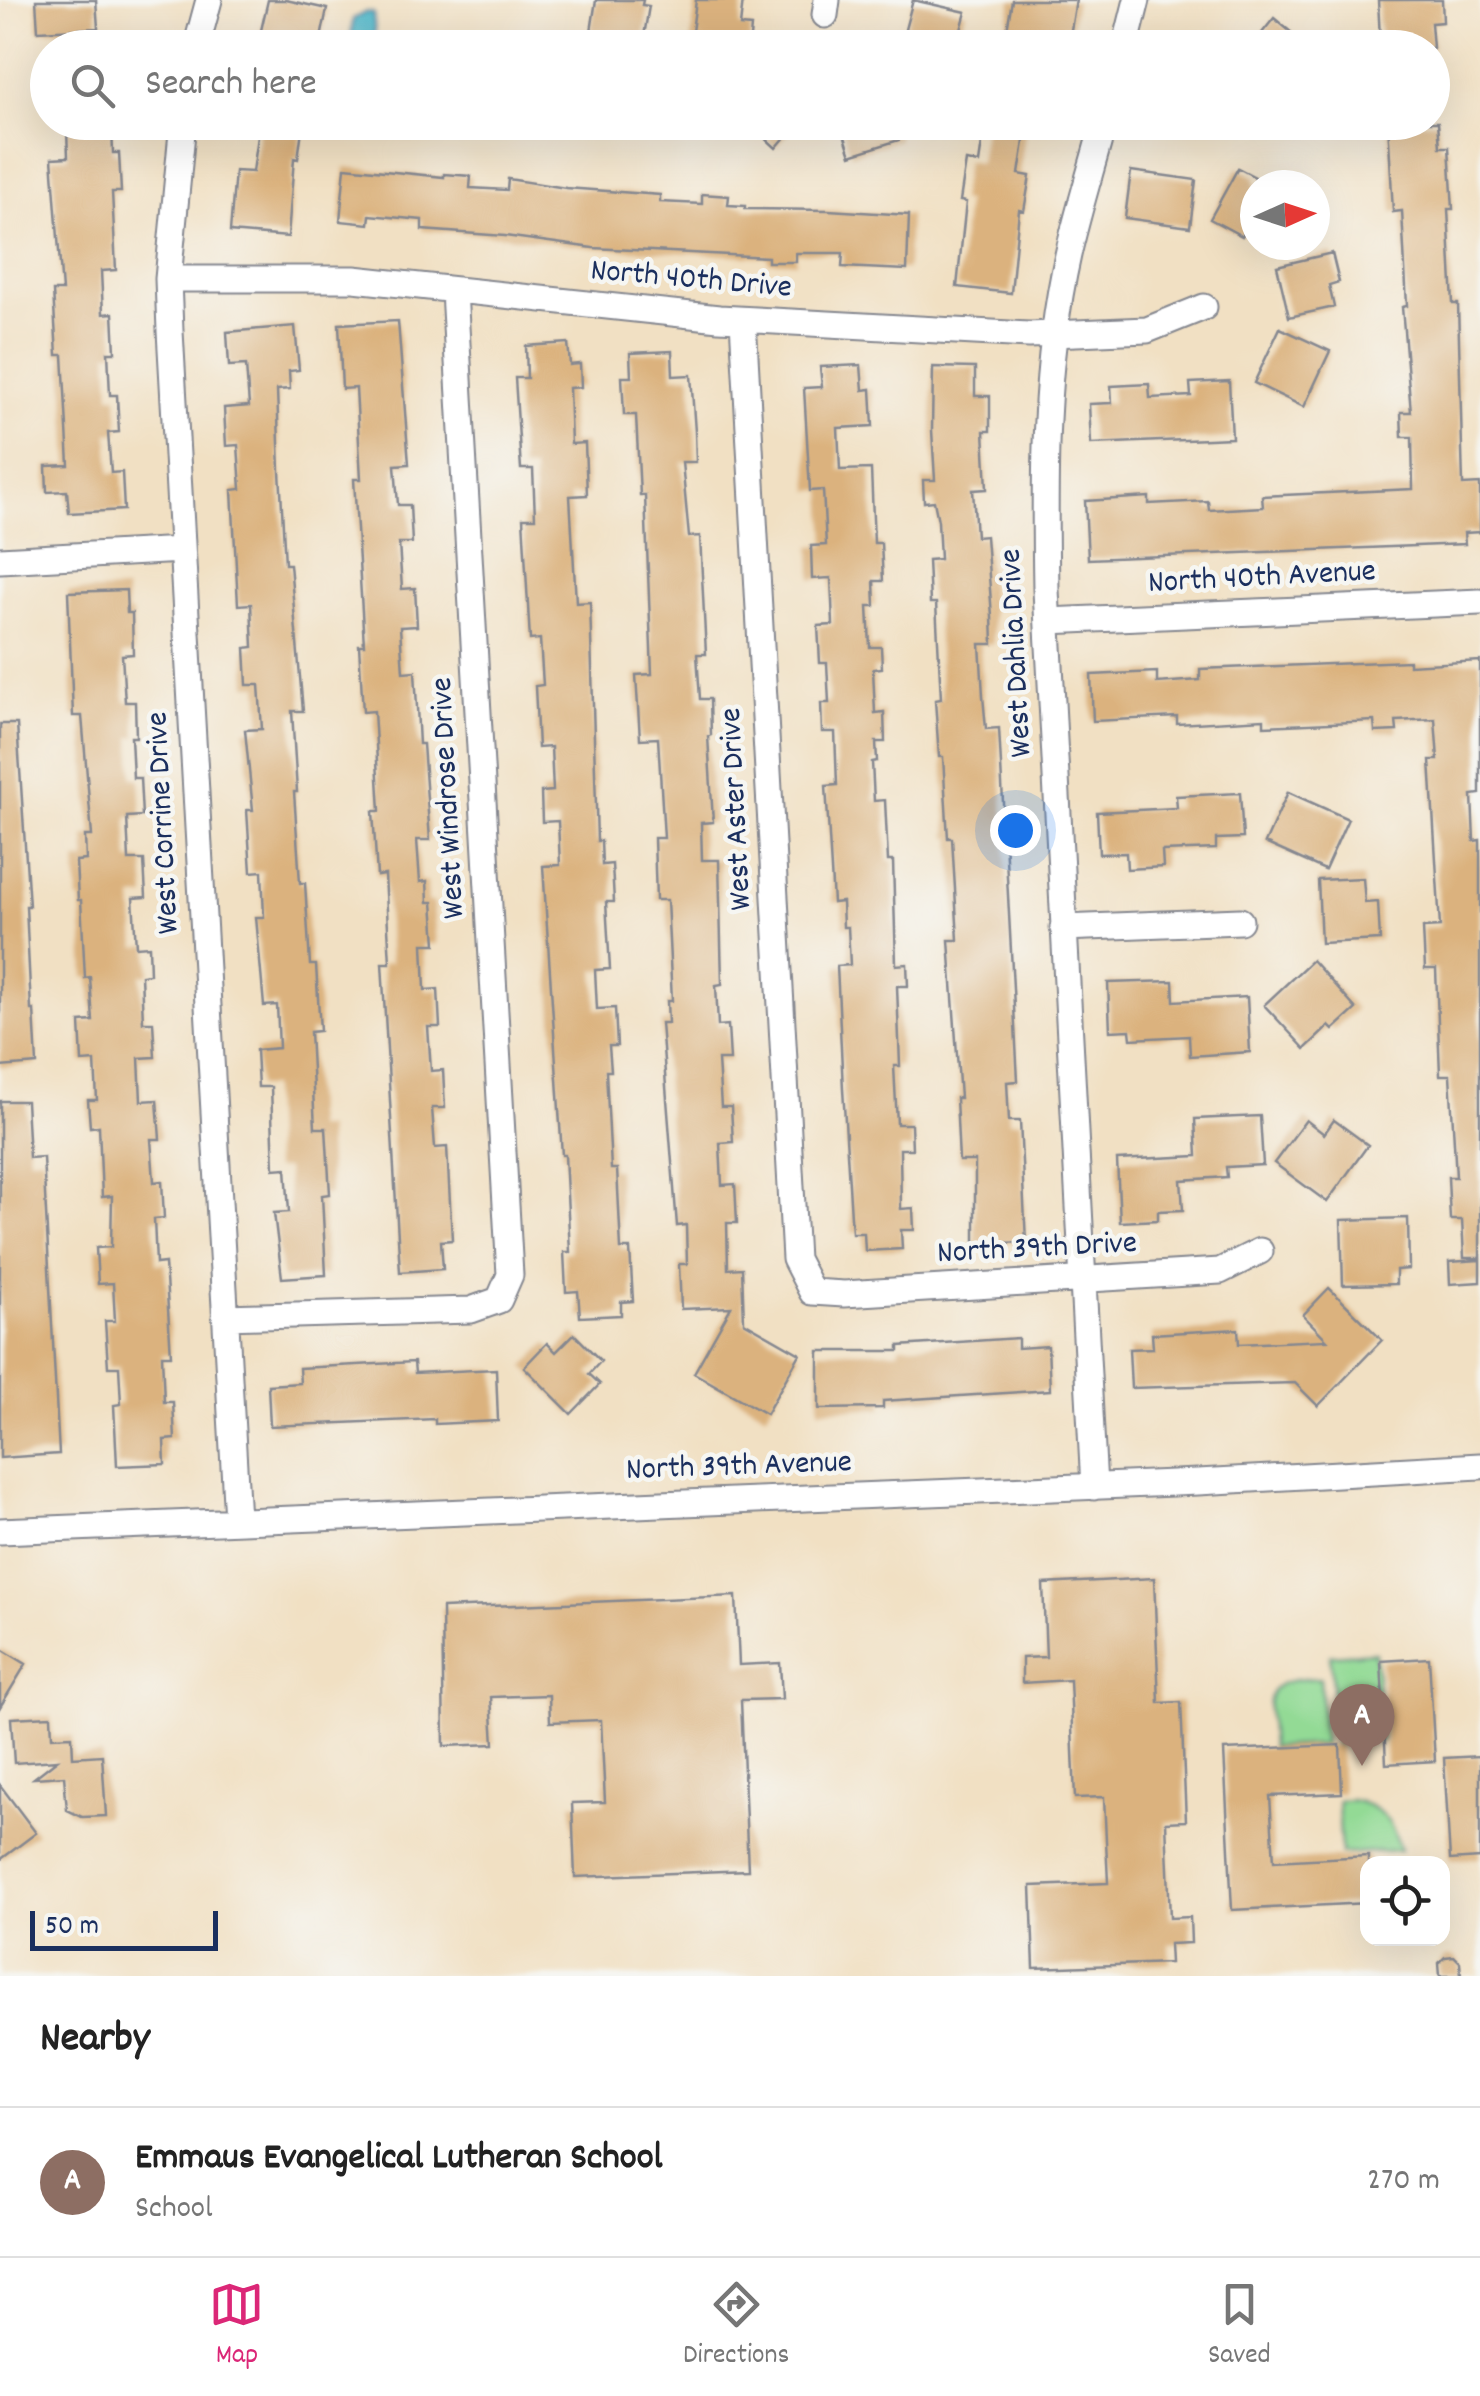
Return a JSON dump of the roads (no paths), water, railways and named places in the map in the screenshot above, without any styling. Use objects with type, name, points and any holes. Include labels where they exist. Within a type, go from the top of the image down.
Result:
[{"type":"street","points":[[201,30],[209,0]]},
{"type":"street","points":[[1130,30],[1137,0]]},
{"type":"street","name":"West Corrine Drive","points":[[180,140],[168,279],[237,1520]]},
{"type":"street","name":"West Dahlia Drive","points":[[1094,1486],[1043,460],[1055,334],[1068,255],[1099,140]]},
{"type":"street","name":"North 40th Drive","points":[[168,279],[338,278],[743,320],[1055,334],[1148,330],[1204,307]]},
{"type":"street","name":"West Windrose Drive","points":[[225,1318],[471,1310],[498,1300],[510,1275],[454,291]]},
{"type":"street","name":"West Aster Drive","points":[[743,320],[795,1259],[812,1292]]},
{"type":"street","points":[[0,560],[182,550]]},
{"type":"street","name":"North 40th Avenue","points":[[1048,621],[1480,602]]},
{"type":"street","points":[[1064,928],[1240,921]]},
{"type":"street","name":"North 39th Drive","points":[[812,1292],[844,1294],[1220,1271],[1260,1251]]},
{"type":"street","name":"North 39th Avenue","points":[[0,1531],[1094,1486],[1480,1466]]},
{"type":"water","points":[[373,13],[375,30],[352,30],[353,19]]},
{"type":"place","name":"Emmaus Evangelical Lutheran School","points":[[1362,1766]]}]
